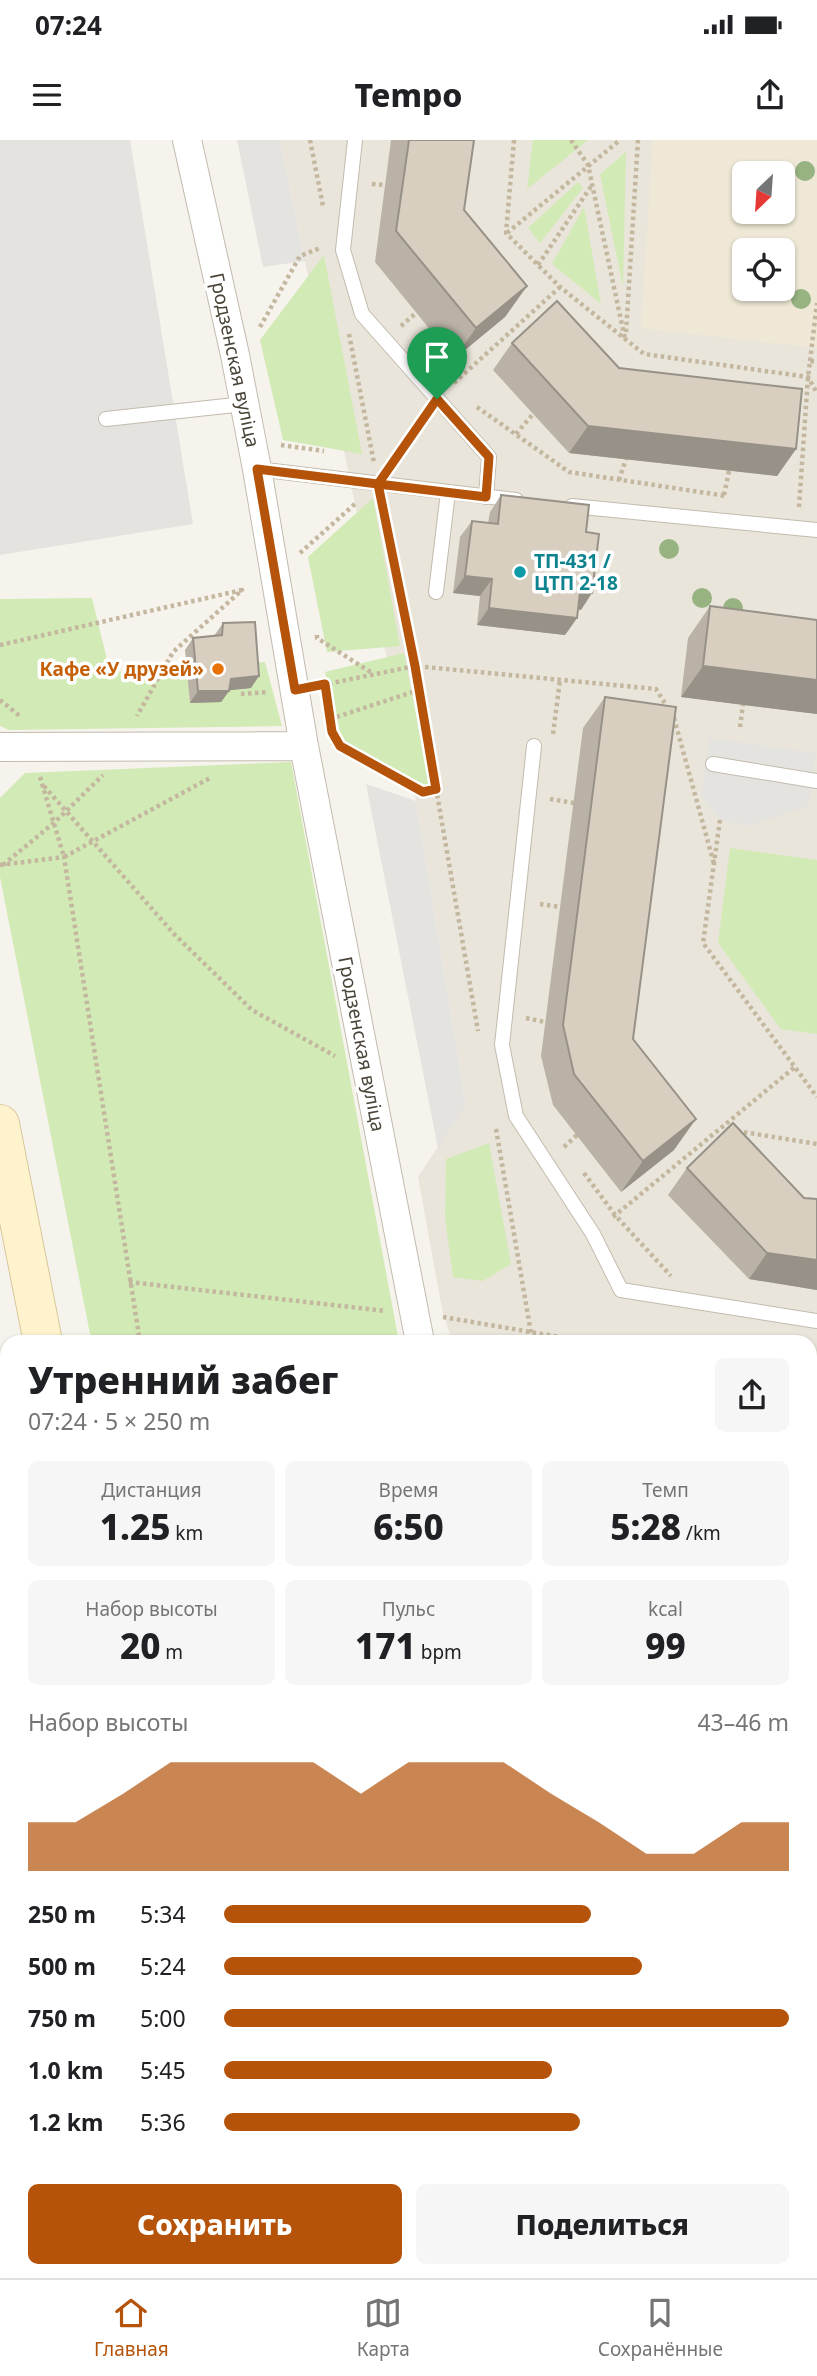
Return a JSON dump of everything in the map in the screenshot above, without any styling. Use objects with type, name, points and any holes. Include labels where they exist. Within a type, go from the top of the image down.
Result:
[{"type":"main road","points":[[0,1124],[42,1335]]},
{"type":"street","name":"Гродзенская вуліца","points":[[187,140],[257,469],[282,691],[304,746],[419,1335]]},
{"type":"street","points":[[0,747],[304,746]]},
{"type":"lane","points":[[355,140],[343,250],[362,314],[489,457],[486,497]]},
{"type":"lane","points":[[106,419],[244,404]]},
{"type":"lane","points":[[257,469],[526,501]]},
{"type":"lane","points":[[436,592],[448,492]]},
{"type":"lane","points":[[554,504],[817,530]]},
{"type":"lane","points":[[534,746],[502,1045],[516,1116],[593,1234],[621,1290],[817,1321]]},
{"type":"lane","points":[[713,764],[817,781]]},
{"type":"path","points":[[514,140],[506,233],[559,287],[644,354],[808,377]]},
{"type":"path","points":[[571,140],[589,166],[625,340]]},
{"type":"path","points":[[506,233],[620,140]]},
{"type":"path","points":[[625,340],[638,140]]},
{"type":"path","points":[[537,265],[592,184]]},
{"type":"path","points":[[256,334],[300,256],[331,244]]},
{"type":"path","points":[[302,566],[299,554],[378,484],[437,399],[559,287]]},
{"type":"path","points":[[798,527],[808,377],[817,303]]},
{"type":"path","points":[[398,329],[416,313]]},
{"type":"path","points":[[810,361],[817,362]]},
{"type":"path","points":[[808,377],[817,393]]},
{"type":"path","points":[[450,387],[569,472],[735,497]]},
{"type":"path","points":[[516,434],[533,414]]},
{"type":"path","points":[[277,444],[332,453]]},
{"type":"path","points":[[360,457],[373,459]]},
{"type":"path","points":[[620,480],[626,459]]},
{"type":"path","points":[[724,495],[729,471]]},
{"type":"path","points":[[378,484],[415,666],[479,1034]]},
{"type":"path","points":[[789,505],[808,508]]},
{"type":"path","points":[[0,645],[243,590],[173,652],[136,717]]},
{"type":"path","points":[[314,626],[319,649]]},
{"type":"path","points":[[317,638],[373,674]]},
{"type":"path","points":[[241,694],[282,691],[415,666],[656,689],[674,718],[714,864]]},
{"type":"path","points":[[323,673],[327,696]]},
{"type":"path","points":[[552,746],[559,680]]},
{"type":"path","points":[[330,719],[419,690]]},
{"type":"path","points":[[740,727],[743,705]]},
{"type":"path","points":[[328,707],[332,732],[340,746],[423,792],[436,789]]},
{"type":"path","points":[[2,865],[55,822],[110,768]]},
{"type":"path","points":[[2,865],[64,857],[209,778],[222,778]]},
{"type":"path","points":[[139,1335],[64,857],[41,783],[175,935],[252,1010],[340,1058]]},
{"type":"path","points":[[545,799],[574,803]]},
{"type":"path","points":[[720,820],[704,943],[817,1097]]},
{"type":"path","points":[[533,902],[560,907]]},
{"type":"path","points":[[519,1017],[545,1022]]},
{"type":"path","points":[[593,1234],[796,1066]]},
{"type":"path","points":[[496,1129],[531,1333]]},
{"type":"path","points":[[722,1129],[817,1144]]},
{"type":"path","points":[[564,1147],[577,1135]]},
{"type":"path","points":[[557,1137],[572,1157]]},
{"type":"path","points":[[579,1167],[615,1215],[676,1281]]},
{"type":"path","points":[[129,1282],[432,1315],[544,1335]]},
{"type":"shaded area","points":[[0,140],[130,140],[193,524],[0,555]]},
{"type":"shaded area","points":[[237,140],[280,140],[305,261],[263,267]]},
{"type":"shaded area","points":[[280,140],[817,140],[817,1335],[450,1335],[442,1309],[418,1177],[466,1104],[416,801]]},
{"type":"shaded area","points":[[653,140],[817,140],[817,348],[641,328]]},
{"type":"shaded area","points":[[709,738],[816,753],[809,806],[749,826],[720,820],[701,795]]},
{"type":"shaded area","points":[[366,784],[416,801],[466,1105],[438,1148]]},
{"type":"green space","points":[[533,140],[588,140],[527,189]]},
{"type":"green space","points":[[626,152],[623,287],[600,174]]},
{"type":"green space","points":[[578,182],[583,188],[540,243],[528,228]]},
{"type":"green space","points":[[584,207],[601,304],[552,264]]},
{"type":"green space","points":[[324,255],[362,454],[283,440],[260,340]]},
{"type":"green space","points":[[373,498],[400,646],[327,652],[308,557]]},
{"type":"green space","points":[[92,598],[110,672],[265,662],[282,726],[9,730],[0,726],[0,599]]},
{"type":"green space","points":[[404,653],[430,787],[413,785],[344,747],[325,672]]},
{"type":"green space","points":[[291,762],[398,1335],[90,1334],[0,877],[0,798],[25,773]]},
{"type":"green space","points":[[730,848],[817,860],[817,1034],[781,1029],[718,943]]},
{"type":"green space","points":[[489,1143],[511,1264],[483,1281],[453,1277],[445,1218],[446,1159]]},
{"type":"building","points":[[409,140],[474,140],[464,210],[527,286],[476,328],[396,231]]},
{"type":"building","points":[[557,301],[619,368],[802,389],[796,449],[588,426],[512,343]]},
{"type":"building","name":"ТП-431 / ЦТП 2-18","points":[[501,495],[589,505],[586,532],[599,534],[592,593],[580,592],[577,618],[489,608],[492,579],[465,576],[472,521],[498,524]]},
{"type":"building","points":[[710,606],[817,620],[817,680],[703,666]]},
{"type":"building","name":"Кафе «У друзей»","points":[[255,622],[259,676],[231,679],[229,691],[198,691],[193,638],[222,635],[223,623]]},
{"type":"building","points":[[605,697],[676,707],[633,1039],[696,1119],[643,1161],[574,1074],[563,1025]]},
{"type":"building","points":[[733,1123],[804,1198],[817,1199],[817,1260],[767,1253],[687,1168]]},
{"type":"place","name":"ТП-431 / ЦТП 2-18","points":[[520,572]]},
{"type":"place","name":"Кафе «У друзей»","points":[[218,669]]},
{"type":"route","points":[[437,399],[378,484],[257,469],[295,690],[325,684],[332,732],[340,746],[423,792],[436,789],[415,666],[378,484],[486,497],[489,457],[437,399]]}]
